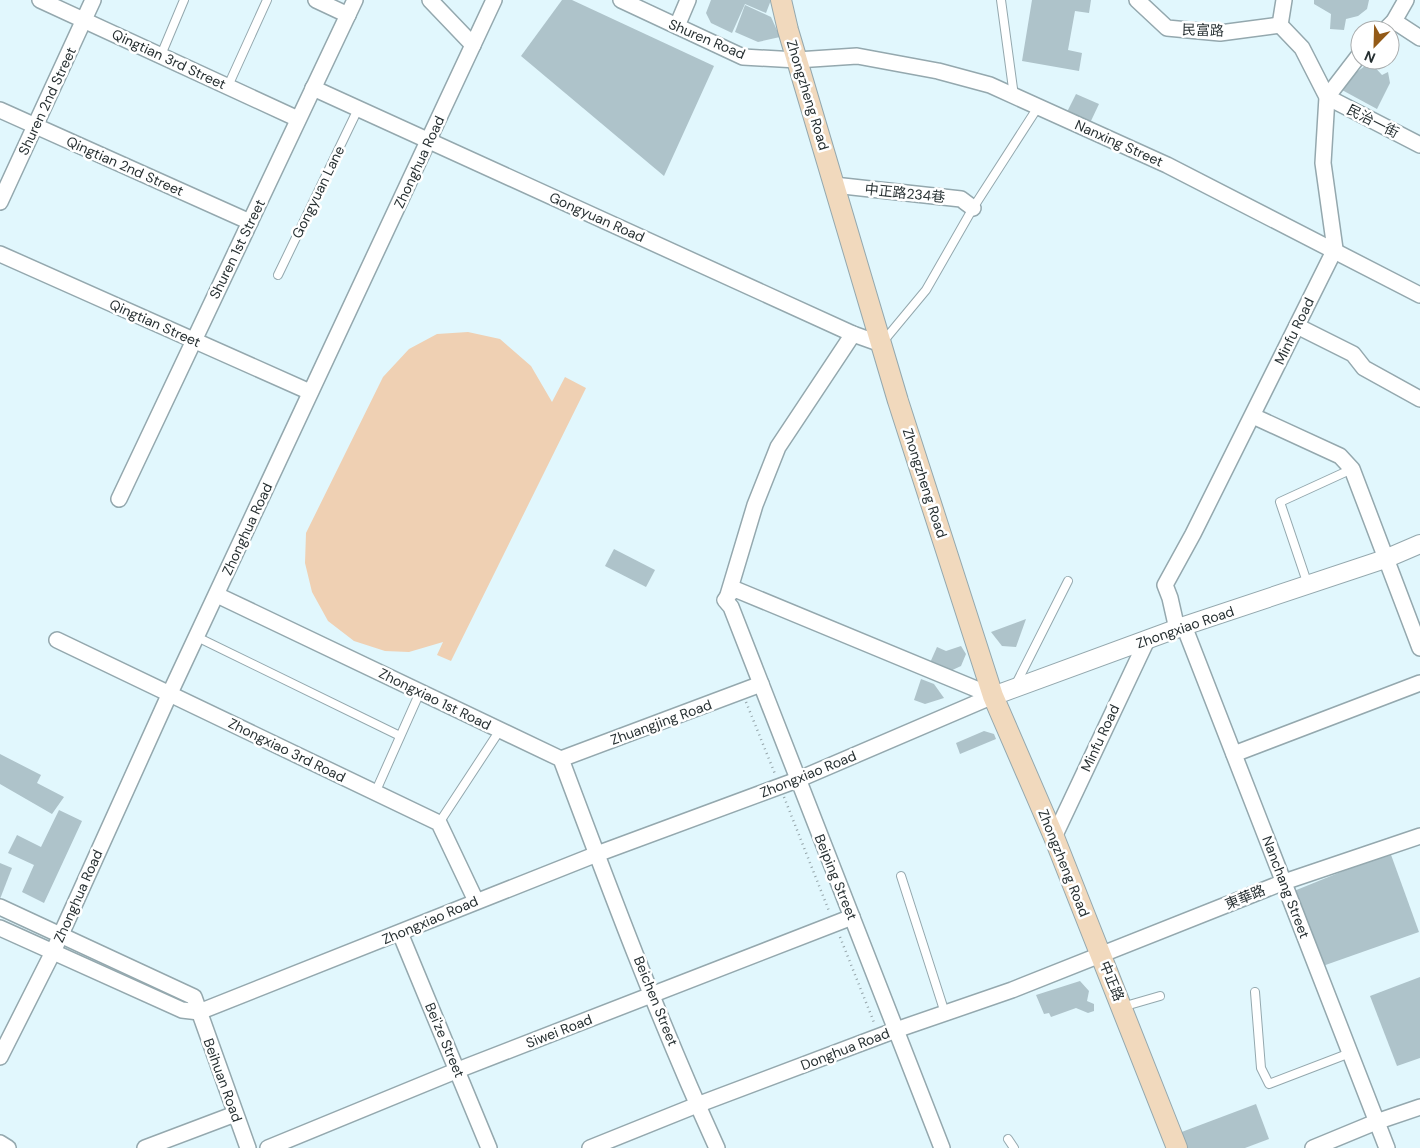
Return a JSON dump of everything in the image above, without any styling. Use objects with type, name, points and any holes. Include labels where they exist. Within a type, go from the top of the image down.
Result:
[{"type":"main road","name":"Zhongzheng Road","points":[[781,0],[881,344],[993,696],[1054,837],[1101,955]]},
{"type":"main road","name":"中正路","points":[[1101,955],[1122,1008]]},
{"type":"main road","points":[[1122,1008],[1177,1148]]},
{"type":"street","name":"Qingtian 3rd Street","points":[[40,0],[298,119]]},
{"type":"street","name":"Shuren 2nd Street","points":[[0,202],[93,0]]},
{"type":"street","points":[[316,0],[348,15]]},
{"type":"street","name":"Shuren 1st Street","points":[[119,499],[355,0]]},
{"type":"street","points":[[430,0],[473,46]]},
{"type":"street","name":"Zhonghua Road","points":[[0,1057],[53,952],[170,693],[494,0]]},
{"type":"street","name":"Shuren Road","points":[[621,0],[743,57],[797,60]]},
{"type":"street","points":[[677,26],[688,0]]},
{"type":"street","name":"民富路","points":[[1137,0],[1167,28],[1220,33],[1280,24]]},
{"type":"street","points":[[1284,0],[1280,24],[1302,48],[1327,97],[1322,163],[1335,249]]},
{"type":"street","points":[[1393,20],[1406,0]]},
{"type":"street","points":[[1400,29],[1420,38]]},
{"type":"street","name":"Nanxing Street","points":[[797,60],[857,56],[938,71],[990,85],[1168,165],[1335,249],[1420,295]]},
{"type":"street","points":[[1327,97],[1350,67]]},
{"type":"street","name":"Gongyuan Road","points":[[314,88],[853,334],[881,344]]},
{"type":"street","name":"民治一街","points":[[1327,97],[1420,145]]},
{"type":"street","name":"Qingtian 2nd Street","points":[[0,110],[250,222]]},
{"type":"street","name":"中正路234巷","points":[[834,185],[961,199],[973,208]]},
{"type":"street","name":"Minfu Road","points":[[1181,627],[1165,585],[1253,416],[1335,249]]},
{"type":"street","name":"Qingtian Street","points":[[0,254],[310,392]]},
{"type":"street","points":[[1297,326],[1353,354],[1364,368],[1420,399]]},
{"type":"street","points":[[729,601],[755,505],[778,446],[853,334]]},
{"type":"street","points":[[1253,416],[1340,456],[1352,469],[1420,648]]},
{"type":"street","name":"Zhongxiao Road","points":[[198,1012],[400,934],[476,901],[597,854],[797,780],[993,696],[1181,627],[1308,585],[1420,544]]},
{"type":"street","points":[[729,601],[737,590],[993,696]]},
{"type":"street","name":"Zhongxiao 1st Road","points":[[217,595],[561,759]]},
{"type":"street","name":"Beiping Street","points":[[729,601],[797,780],[942,1148]]},
{"type":"street","name":"Nanchang Street","points":[[1181,627],[1234,754],[1387,1148]]},
{"type":"street","name":"Zhongxiao 3rd Road","points":[[57,640],[438,823]]},
{"type":"street","name":"Minfu Road","points":[[1054,837],[1147,640]]},
{"type":"street","points":[[1234,754],[1420,683]]},
{"type":"street","name":"Zhuangjing Road","points":[[561,759],[761,684]]},
{"type":"street","points":[[561,759],[597,854]]},
{"type":"street","points":[[438,823],[476,901]]},
{"type":"street","name":"東華路","points":[[1101,955],[1284,882],[1420,836]]},
{"type":"street","name":"Beichen Street","points":[[597,854],[697,1105],[717,1148]]},
{"type":"street","points":[[0,907],[194,997],[198,1012],[182,1010],[0,928]]},
{"type":"street","name":"Siwei Road","points":[[268,1148],[458,1070],[852,917]]},
{"type":"street","name":"Bei'ze Street","points":[[400,934],[489,1148]]},
{"type":"street","name":"Donghua Road","points":[[590,1148],[879,1036],[1012,990],[1101,955]]},
{"type":"street","name":"Beihuan Road","points":[[198,1012],[248,1148]]},
{"type":"street","points":[[1313,1148],[1376,1122],[1420,1107]]},
{"type":"street","points":[[145,1148],[235,1114]]},
{"type":"street","points":[[0,1142],[8,1148]]},
{"type":"lane","points":[[161,55],[184,0]]},
{"type":"lane","points":[[228,86],[267,0]]},
{"type":"lane","points":[[1001,0],[1014,96]]},
{"type":"lane","points":[[881,344],[926,290],[973,208],[1038,107]]},
{"type":"lane","name":"Gongyuan Lane","points":[[278,275],[358,109]]},
{"type":"lane","points":[[1308,585],[1280,502],[1352,469]]},
{"type":"lane","points":[[1014,688],[1068,581]]},
{"type":"lane","points":[[197,637],[400,736]]},
{"type":"lane","points":[[375,793],[420,692]]},
{"type":"lane","points":[[438,823],[500,730]]},
{"type":"lane","points":[[901,876],[945,1013]]},
{"type":"lane","points":[[1255,992],[1261,1068],[1269,1084],[1350,1053]]},
{"type":"lane","points":[[1122,1008],[1160,996]]},
{"type":"lane","points":[[1008,1139],[1014,1148]]},
{"type":"path","points":[[742,692],[879,1036]]},
{"type":"shaded area","points":[[468,332],[500,339],[531,366],[552,402],[565,377],[586,388],[451,661],[437,655],[443,642],[409,652],[385,651],[354,641],[328,621],[312,592],[305,563],[306,533],[383,377],[409,349],[437,334]]},
{"type":"building","points":[[562,0],[572,0],[714,66],[664,176],[521,56]]},
{"type":"building","points":[[711,0],[771,0],[766,13],[745,4],[732,33],[711,23],[706,13]]},
{"type":"building","points":[[1032,0],[1091,0],[1089,13],[1075,11],[1068,50],[1082,53],[1079,71],[1022,61]]},
{"type":"building","points":[[1314,0],[1369,0],[1367,9],[1358,16],[1346,19],[1344,30],[1330,29],[1331,14],[1314,4]]},
{"type":"building","points":[[745,5],[771,17],[780,37],[758,42],[735,32]]},
{"type":"building","points":[[1360,70],[1377,70],[1382,75],[1388,72],[1390,83],[1377,109],[1342,90],[1348,73],[1353,75]]},
{"type":"building","points":[[1076,94],[1099,104],[1090,123],[1067,112]]},
{"type":"building","points":[[614,549],[655,570],[646,587],[605,566]]},
{"type":"building","points":[[1026,619],[1016,647],[1002,646],[991,632]]},
{"type":"building","points":[[961,646],[966,654],[961,666],[946,673],[929,665],[937,647],[946,651]]},
{"type":"building","points":[[921,679],[934,684],[944,698],[925,704],[914,700]]},
{"type":"building","points":[[984,731],[994,734],[996,739],[960,754],[956,743]]},
{"type":"building","points":[[0,754],[41,775],[37,783],[64,797],[52,814],[0,784]]},
{"type":"building","points":[[59,810],[82,821],[44,903],[22,892],[34,865],[8,853],[17,835],[41,847]]},
{"type":"building","points":[[1390,852],[1419,932],[1317,968],[1289,893]]},
{"type":"building","points":[[0,863],[12,868],[0,899]]},
{"type":"building","points":[[1420,977],[1420,1058],[1397,1066],[1370,996]]},
{"type":"building","points":[[1080,981],[1089,991],[1087,1001],[1094,1004],[1094,1011],[1088,1013],[1076,1008],[1051,1017],[1049,1013],[1044,1014],[1036,995]]},
{"type":"building","points":[[1256,1104],[1269,1139],[1245,1148],[1184,1148],[1179,1133]]}]
